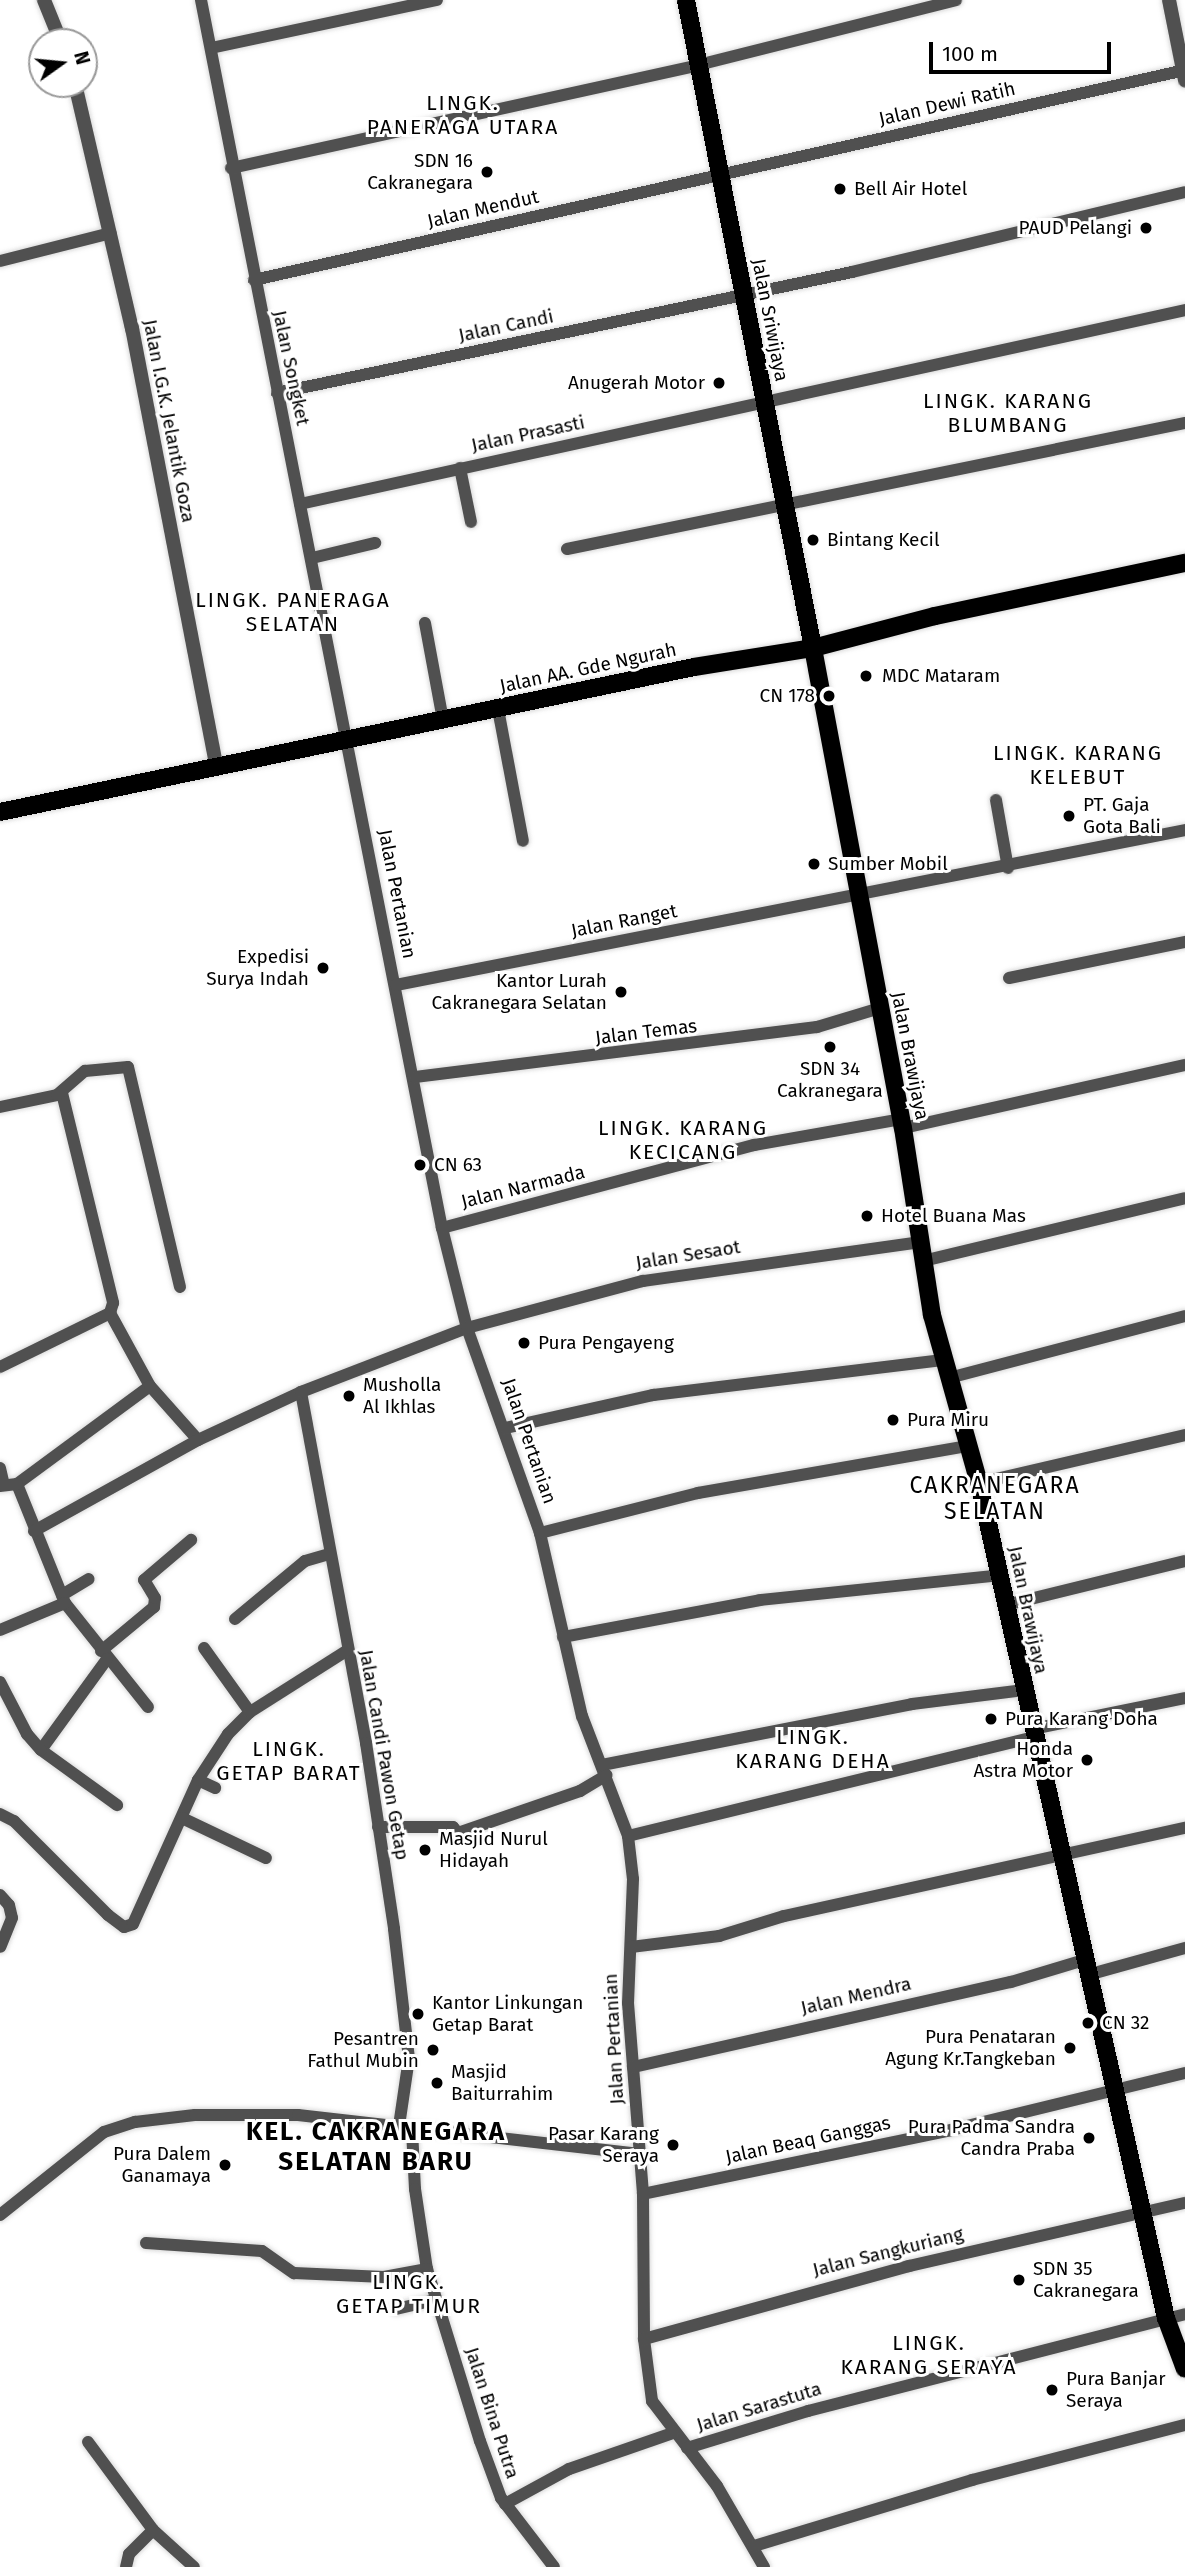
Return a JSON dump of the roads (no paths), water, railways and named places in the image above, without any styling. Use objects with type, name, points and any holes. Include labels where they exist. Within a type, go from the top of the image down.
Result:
[{"type":"main road","name":"Jalan Sriwijaya","points":[[686,0],[765,405],[782,506],[813,648]]},
{"type":"main road","name":"Jalan AA. Gde Ngurah","points":[[0,812],[346,743],[694,667],[813,648],[934,617],[1185,564]]},
{"type":"main road","name":"Jalan Brawijaya","points":[[813,648],[902,1124],[922,1261],[943,1360],[979,1483],[1166,2318],[1185,2369]]},
{"type":"street","points":[[44,0],[55,28]]},
{"type":"street","name":"Jalan Songket","points":[[201,0],[231,168],[312,558],[346,743]]},
{"type":"street","points":[[211,48],[437,0]]},
{"type":"street","points":[[231,168],[698,65],[956,0]]},
{"type":"street","points":[[1169,0],[1184,74]]},
{"type":"street","name":"Jalan Dewi Ratih","points":[[720,175],[1184,74]]},
{"type":"street","name":"Jalan I.G.K. Jelantik Goza","points":[[78,98],[111,233],[217,768]]},
{"type":"street","name":"Jalan Mendut","points":[[254,280],[720,175]]},
{"type":"street","name":"Jalan Candi","points":[[277,394],[743,295],[1185,192]]},
{"type":"street","points":[[0,261],[111,233]]},
{"type":"street","name":"Jalan Prasasti","points":[[300,504],[460,467],[765,405],[1185,310]]},
{"type":"street","points":[[567,549],[1185,423]]},
{"type":"street","points":[[460,467],[471,522]]},
{"type":"street","points":[[312,558],[375,542]]},
{"type":"street","points":[[425,623],[443,720]]},
{"type":"street","points":[[498,709],[523,841]]},
{"type":"street","name":"Jalan Pertanian","points":[[346,743],[415,1077],[442,1228],[467,1328],[505,1428],[540,1533],[582,1716],[628,1836],[633,1879],[628,2003],[643,2194],[644,2339],[652,2401],[754,2546],[764,2567]]},
{"type":"street","points":[[996,800],[1008,868]]},
{"type":"street","name":"Jalan Ranget","points":[[396,985],[1008,868],[1185,831]]},
{"type":"street","points":[[1009,978],[1185,942]]},
{"type":"street","name":"Jalan Temas","points":[[415,1077],[817,1027],[880,1008]]},
{"type":"street","points":[[0,1107],[62,1093],[85,1071],[125,1065],[180,1287]]},
{"type":"street","name":"Jalan Narmada","points":[[442,1228],[754,1145],[902,1124],[1185,1065]]},
{"type":"street","points":[[62,1093],[113,1303],[110,1313],[150,1386],[198,1440]]},
{"type":"street","points":[[922,1261],[1185,1198]]},
{"type":"street","name":"Jalan Sesaot","points":[[34,1531],[198,1440],[301,1392],[467,1328],[643,1280],[920,1242]]},
{"type":"street","points":[[0,1367],[110,1313]]},
{"type":"street","points":[[948,1378],[1185,1316]]},
{"type":"street","points":[[505,1428],[653,1395],[943,1360]]},
{"type":"street","points":[[7,1485],[150,1386]]},
{"type":"street","name":"Jalan Candi Pawon Getap","points":[[301,1392],[346,1651],[366,1743],[378,1827],[410,2058],[405,2128]]},
{"type":"street","points":[[979,1483],[1185,1435]]},
{"type":"street","points":[[540,1533],[687,1495],[968,1446]]},
{"type":"street","points":[[0,1468],[34,1531],[64,1599],[104,1655],[148,1707]]},
{"type":"street","points":[[41,1751],[104,1655],[154,1606],[155,1598],[144,1580],[191,1540]]},
{"type":"street","points":[[235,1619],[305,1561],[330,1554]]},
{"type":"street","points":[[1006,1605],[1185,1562]]},
{"type":"street","points":[[563,1637],[760,1600],[1000,1575]]},
{"type":"street","points":[[0,1630],[64,1599],[89,1580]]},
{"type":"street","points":[[204,1648],[250,1712]]},
{"type":"street","points":[[0,1814],[14,1821],[124,1927],[136,1921],[198,1780],[215,1751],[250,1712],[346,1651]]},
{"type":"street","points":[[0,1682],[27,1734],[41,1751],[117,1805]]},
{"type":"street","points":[[378,1827],[453,1827],[458,1833],[579,1791],[604,1770],[912,1704],[1024,1690]]},
{"type":"street","points":[[628,1836],[1033,1733],[1185,1699]]},
{"type":"street","points":[[198,1780],[215,1788]]},
{"type":"street","points":[[182,1818],[266,1858]]},
{"type":"street","points":[[631,1947],[719,1936],[785,1916],[1185,1828]]},
{"type":"street","points":[[0,1895],[9,1905],[12,1919],[0,1947]]},
{"type":"street","name":"Jalan Mendra","points":[[633,2067],[1010,1982],[1185,1948]]},
{"type":"street","name":"Jalan Beaq Ganggas","points":[[643,2194],[1116,2091],[1185,2073]]},
{"type":"street","points":[[1,2213],[104,2132],[161,2119],[285,2114],[640,2154]]},
{"type":"street","name":"Jalan Bina Putra","points":[[405,2128],[427,2269],[435,2300],[505,2504],[554,2567]]},
{"type":"street","name":"Jalan Sangkuriang","points":[[644,2339],[909,2266],[1185,2203]]},
{"type":"street","points":[[146,2244],[262,2252],[281,2269],[294,2273],[384,2277],[427,2269]]},
{"type":"street","points":[[396,2309],[435,2300]]},
{"type":"street","name":"Jalan Sarastuta","points":[[687,2448],[808,2411],[1185,2314]]},
{"type":"street","points":[[754,2546],[972,2480],[1185,2425]]},
{"type":"street","points":[[505,2504],[569,2469],[673,2433]]},
{"type":"street","points":[[88,2442],[153,2530],[194,2567]]},
{"type":"street","points":[[126,2567],[126,2558],[153,2530]]},
{"type":"place","name":"SDN 16 Cakranegara","points":[[487,172]]},
{"type":"place","name":"Bell Air Hotel","points":[[840,189]]},
{"type":"place","name":"PAUD Pelangi","points":[[1146,228]]},
{"type":"place","name":"Anugerah Motor","points":[[719,383]]},
{"type":"place","name":"Bintang Kecil","points":[[813,540]]},
{"type":"place","name":"MDC Mataram","points":[[866,676]]},
{"type":"place","name":"CN 178","points":[[829,696]]},
{"type":"place","name":"PT. Gaja Gota Bali","points":[[1069,816]]},
{"type":"place","name":"Sumber Mobil","points":[[814,864]]},
{"type":"place","name":"Expedisi Surya Indah","points":[[323,968]]},
{"type":"place","name":"Kantor Lurah Cakranegara Selatan","points":[[621,992]]},
{"type":"place","name":"SDN 34 Cakranegara","points":[[830,1047]]},
{"type":"place","name":"CN 63","points":[[420,1165]]},
{"type":"place","name":"Hotel Buana Mas","points":[[867,1216]]},
{"type":"place","name":"Pura Pengayeng","points":[[524,1343]]},
{"type":"place","name":"Musholla Al Ikhlas","points":[[349,1396]]},
{"type":"place","name":"Pura Miru","points":[[893,1420]]},
{"type":"place","name":"Pura Karang Doha","points":[[991,1719]]},
{"type":"place","name":"Honda Astra Motor","points":[[1087,1760]]},
{"type":"place","name":"Masjid Nurul Hidayah","points":[[425,1850]]},
{"type":"place","name":"Kantor Linkungan Getap Barat","points":[[418,2014]]},
{"type":"place","name":"CN 32","points":[[1088,2023]]},
{"type":"place","name":"Pura Penataran Agung Kr.Tangkeban","points":[[1070,2048]]},
{"type":"place","name":"Pesantren Fathul Mubin","points":[[433,2050]]},
{"type":"place","name":"Masjid Baiturrahim","points":[[437,2083]]},
{"type":"place","name":"Pura Padma Sandra Candra Praba","points":[[1089,2138]]},
{"type":"place","name":"Pasar Karang Seraya","points":[[673,2145]]},
{"type":"place","name":"Pura Dalem Ganamaya","points":[[225,2165]]},
{"type":"place","name":"SDN 35 Cakranegara","points":[[1019,2280]]},
{"type":"place","name":"Pura Banjar Seraya","points":[[1052,2390]]},
{"type":"district","name":"LINGK. PANERAGA UTARA","points":[[463,115]]},
{"type":"district","name":"LINGK. KARANG BLUMBANG","points":[[1008,413]]},
{"type":"district","name":"LINGK. PANERAGA SELATAN","points":[[293,612]]},
{"type":"district","name":"LINGK. KARANG KELEBUT","points":[[1078,765]]},
{"type":"district","name":"LINGK. KARANG KECICANG","points":[[683,1140]]},
{"type":"district","name":"CAKRANEGARA SELATAN","points":[[995,1498]]},
{"type":"district","name":"LINGK. KARANG DEHA","points":[[813,1749]]},
{"type":"district","name":"LINGK. GETAP BARAT","points":[[289,1761]]},
{"type":"district","name":"KEL. CAKRANEGARA SELATAN BARU","points":[[376,2147]]},
{"type":"district","name":"LINGK. GETAP TIMUR","points":[[409,2294]]},
{"type":"district","name":"LINGK. KARANG SERAYA","points":[[929,2355]]}]
